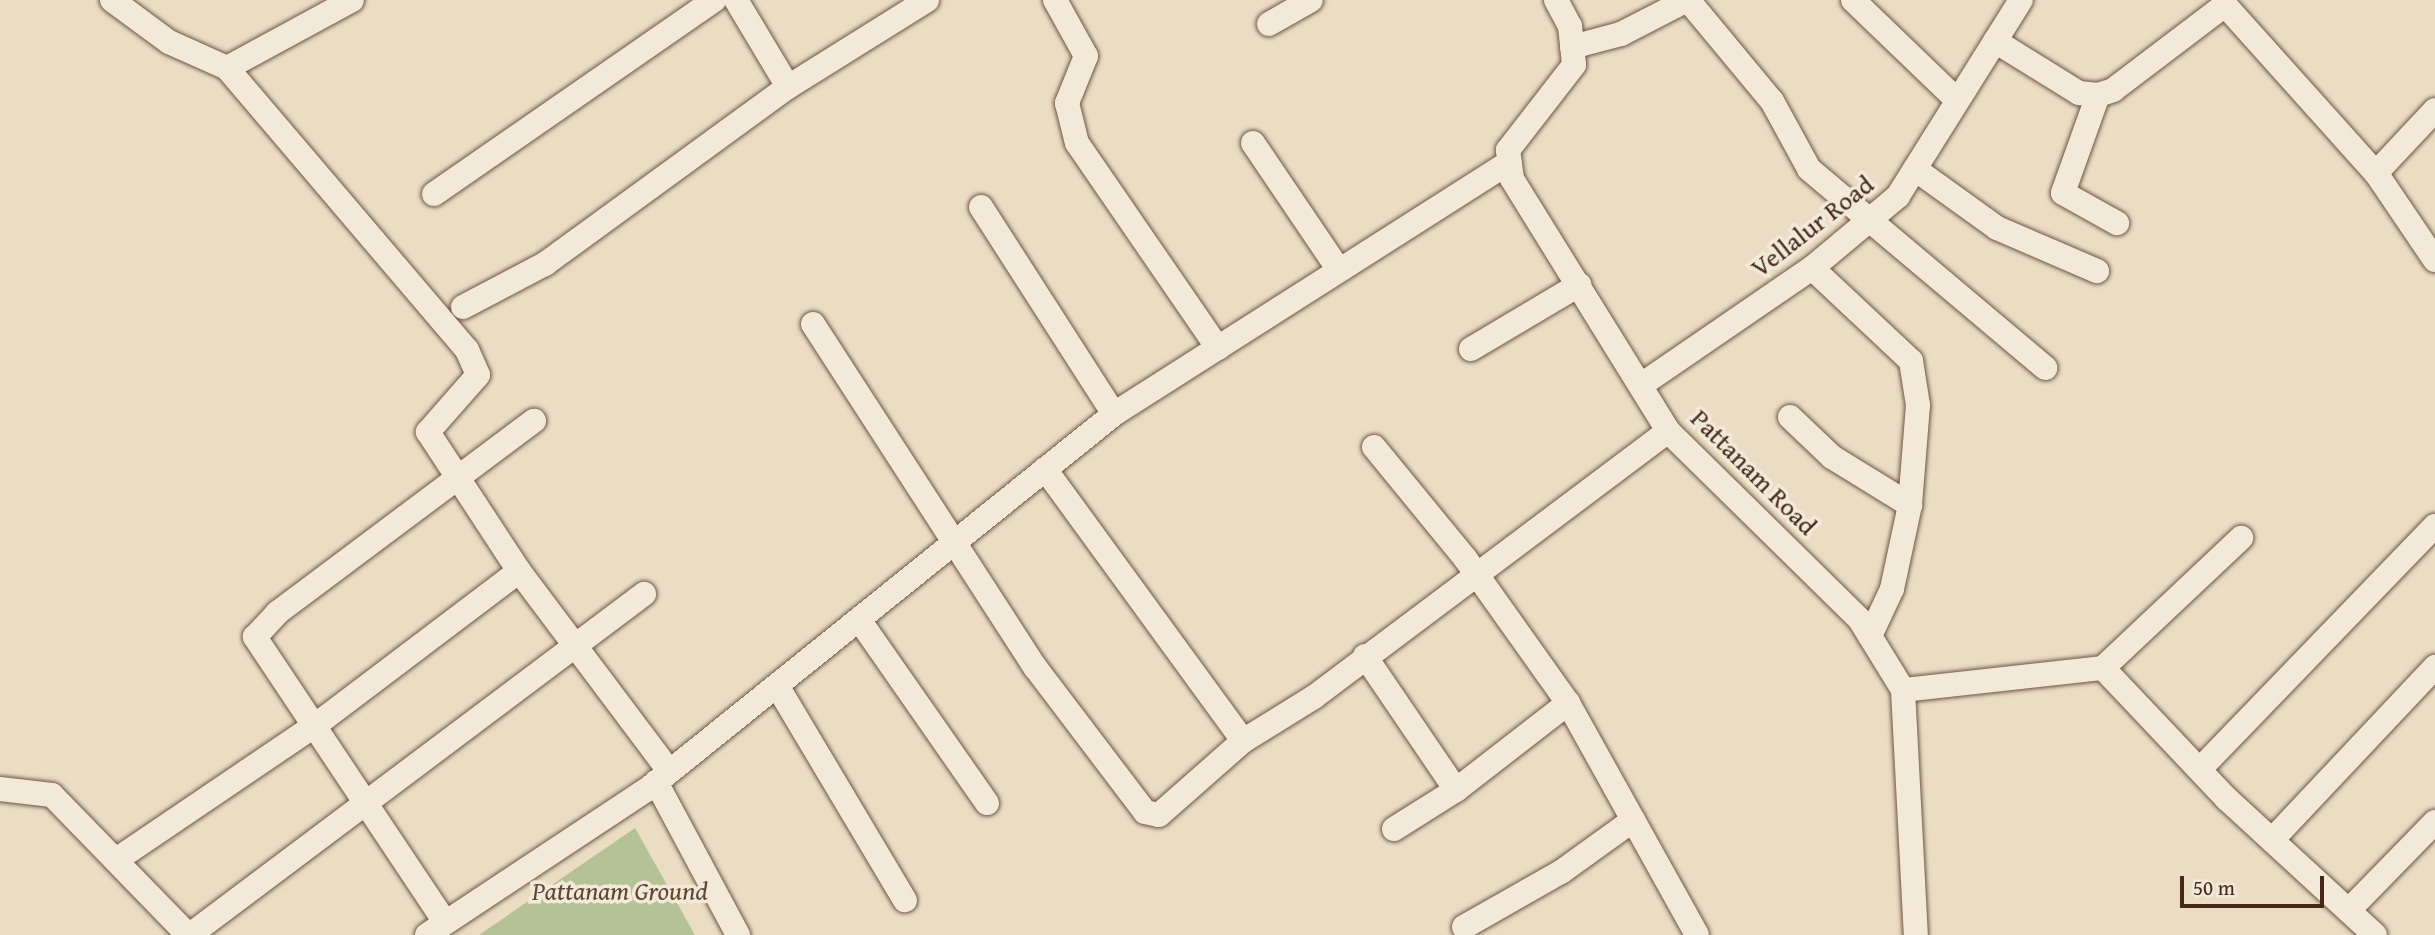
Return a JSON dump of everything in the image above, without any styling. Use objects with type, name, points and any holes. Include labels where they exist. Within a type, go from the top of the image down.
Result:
[{"type":"street","points":[[112,0],[169,42],[227,68],[467,350],[478,375],[428,432],[519,571],[575,646],[662,777],[738,935]]},
{"type":"street","points":[[227,68],[352,0]]},
{"type":"street","points":[[434,194],[714,0]]},
{"type":"street","points":[[736,0],[788,87]]},
{"type":"street","points":[[463,307],[545,264],[788,87],[927,0]]},
{"type":"street","points":[[1055,0],[1086,56],[1067,103],[1077,143],[1218,348]]},
{"type":"street","points":[[1269,24],[1311,0]]},
{"type":"street","points":[[534,421],[255,637],[368,801],[436,928],[662,777],[779,689],[953,542],[1114,414],[1510,162],[1508,150],[1574,65],[1572,47],[1556,0]]},
{"type":"street","points":[[1572,47],[1621,34],[1687,0],[1772,101],[1809,169],[1867,222],[2045,368]]},
{"type":"street","points":[[1853,0],[1957,100]]},
{"type":"street","name":"Vellalur Road","points":[[1641,385],[1812,268],[1898,196],[2021,0]]},
{"type":"street","points":[[1995,40],[2079,93],[2098,95],[2113,90],[2225,5],[2376,173],[2435,260]]},
{"type":"street","points":[[2098,95],[2063,193],[2117,223]]},
{"type":"street","points":[[2376,173],[2435,110]]},
{"type":"street","points":[[1253,143],[1339,270]]},
{"type":"street","name":"Pattanam Road","points":[[1510,162],[1512,179],[1668,431],[1870,636],[1903,690],[1916,935]]},
{"type":"street","points":[[1915,169],[1997,228],[2097,271]]},
{"type":"street","points":[[981,207],[1114,414]]},
{"type":"street","points":[[1812,268],[1911,361],[1918,405],[1910,505],[1892,589],[1870,636]]},
{"type":"street","points":[[1471,349],[1579,285]]},
{"type":"street","points":[[813,324],[1035,667],[1145,812],[1159,815],[1242,741],[1477,575],[1668,431]]},
{"type":"street","points":[[1790,418],[1832,457],[1910,505]]},
{"type":"street","points":[[1374,447],[1477,575],[1568,703],[1697,935]]},
{"type":"street","points":[[1045,469],[1242,741]]},
{"type":"street","points":[[2202,767],[2435,526]]},
{"type":"street","points":[[1903,690],[2103,668],[2241,537]]},
{"type":"street","points":[[119,858],[317,724],[519,571]]},
{"type":"street","points":[[0,789],[52,795],[119,858],[189,935],[644,594]]},
{"type":"street","points":[[860,621],[987,803]]},
{"type":"street","points":[[1365,656],[1456,790]]},
{"type":"street","points":[[2272,840],[2435,667]]},
{"type":"street","points":[[2103,668],[2272,840],[2375,935]]},
{"type":"street","points":[[779,689],[905,900]]},
{"type":"street","points":[[1394,830],[1456,790],[1568,703]]},
{"type":"street","points":[[1464,926],[1561,872],[1633,820]]},
{"type":"street","points":[[2349,910],[2435,822]]},
{"type":"green space","name":"Pattanam Ground","points":[[635,828],[695,935],[479,935]]}]
